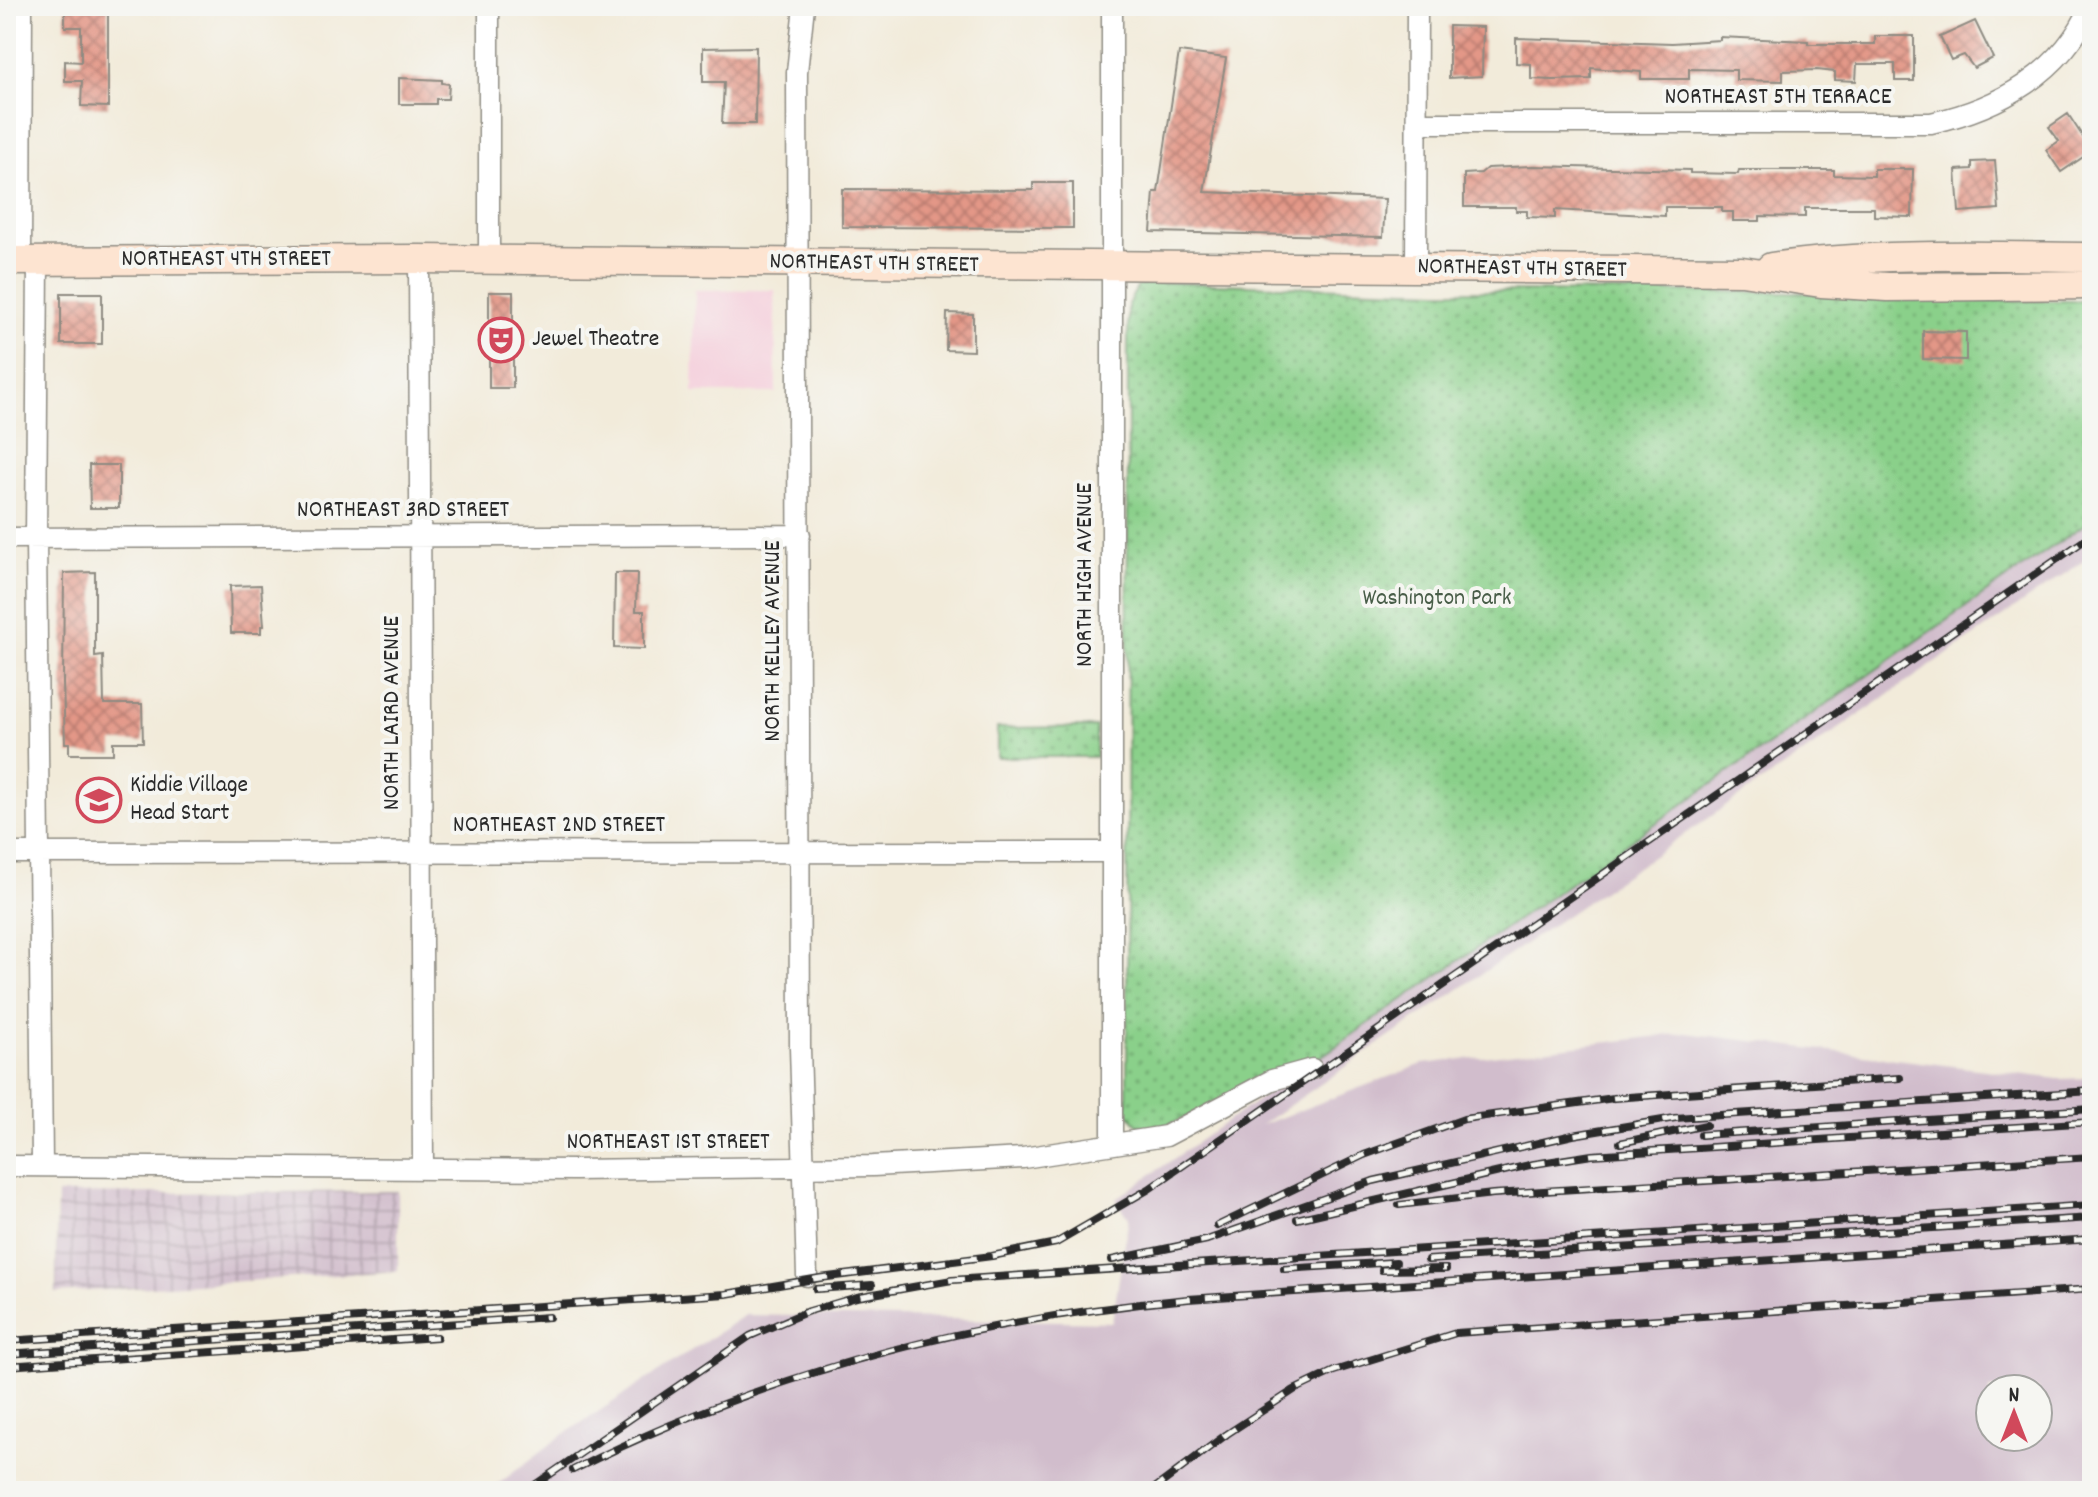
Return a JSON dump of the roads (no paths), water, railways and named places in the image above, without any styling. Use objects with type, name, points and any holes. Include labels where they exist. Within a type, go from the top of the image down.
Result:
[{"type":"main road","name":"NORTHEAST 4TH STREET","points":[[1742,271],[1820,260],[2092,257]]},
{"type":"main road","name":"NORTHEAST 4TH STREET","points":[[22,261],[419,259],[1742,271],[1821,283],[1888,287],[2092,285]]},
{"type":"street","points":[[22,6],[22,261],[36,538],[42,1163]]},
{"type":"street","points":[[489,6],[489,260]]},
{"type":"street","name":"NORTH KELLEY AVENUE","points":[[804,6],[797,72],[802,1168],[807,1276]]},
{"type":"street","name":"NORTH HIGH AVENUE","points":[[1112,6],[1112,1143]]},
{"type":"street","points":[[1416,268],[1417,6]]},
{"type":"street","name":"NORTHEAST 5TH TERRACE","points":[[1417,123],[1931,123],[1980,110],[2019,91],[2075,35],[2091,6]]},
{"type":"street","name":"NORTH LAIRD AVENUE","points":[[419,259],[423,1166]]},
{"type":"street","name":"NORTHEAST 3RD STREET","points":[[6,538],[800,535]]},
{"type":"street","name":"NORTHEAST 2ND STREET","points":[[6,853],[1112,852]]},
{"type":"street","name":"NORTHEAST 1ST STREET","points":[[6,1166],[42,1163],[207,1169],[423,1166],[575,1170],[802,1168],[1023,1158],[1152,1139],[1180,1131],[1272,1080],[1312,1069]]},
{"type":"railway","points":[[6,1341],[726,1294],[820,1278],[992,1256],[1056,1243],[1149,1189],[2092,535]]},
{"type":"railway","points":[[1217,1226],[1364,1155],[1464,1119],[1614,1098],[1900,1078]]},
{"type":"railway","points":[[1112,1260],[1207,1240],[1373,1181],[1573,1135],[1675,1118],[2092,1091]]},
{"type":"railway","points":[[1701,1135],[2092,1109]]},
{"type":"railway","points":[[1297,1219],[1534,1164],[1592,1155],[2092,1122]]},
{"type":"railway","points":[[1620,1143],[1706,1125]]},
{"type":"railway","points":[[1399,1205],[1493,1194],[2092,1157]]},
{"type":"railway","points":[[526,1491],[750,1336],[806,1312],[857,1297],[952,1280],[2092,1205]]},
{"type":"railway","points":[[1428,1260],[2092,1218]]},
{"type":"railway","points":[[573,1470],[646,1435],[796,1378],[873,1355],[1028,1320],[1188,1299],[2092,1239]]},
{"type":"railway","points":[[1284,1269],[1396,1262]]},
{"type":"railway","points":[[1382,1270],[1446,1269]]},
{"type":"railway","points":[[816,1289],[872,1285]]},
{"type":"railway","points":[[1151,1491],[1227,1434],[1294,1390],[1334,1371],[1456,1333],[2092,1289]]},
{"type":"railway","points":[[6,1354],[549,1317]]},
{"type":"railway","points":[[6,1366],[437,1337]]},
{"type":"place","name":"Jewel Theatre","points":[[501,340]]},
{"type":"place","name":"Kiddie Village Head Start","points":[[99,800]]},
{"type":"park label","name":"Washington Park","points":[[1437,599]]}]
